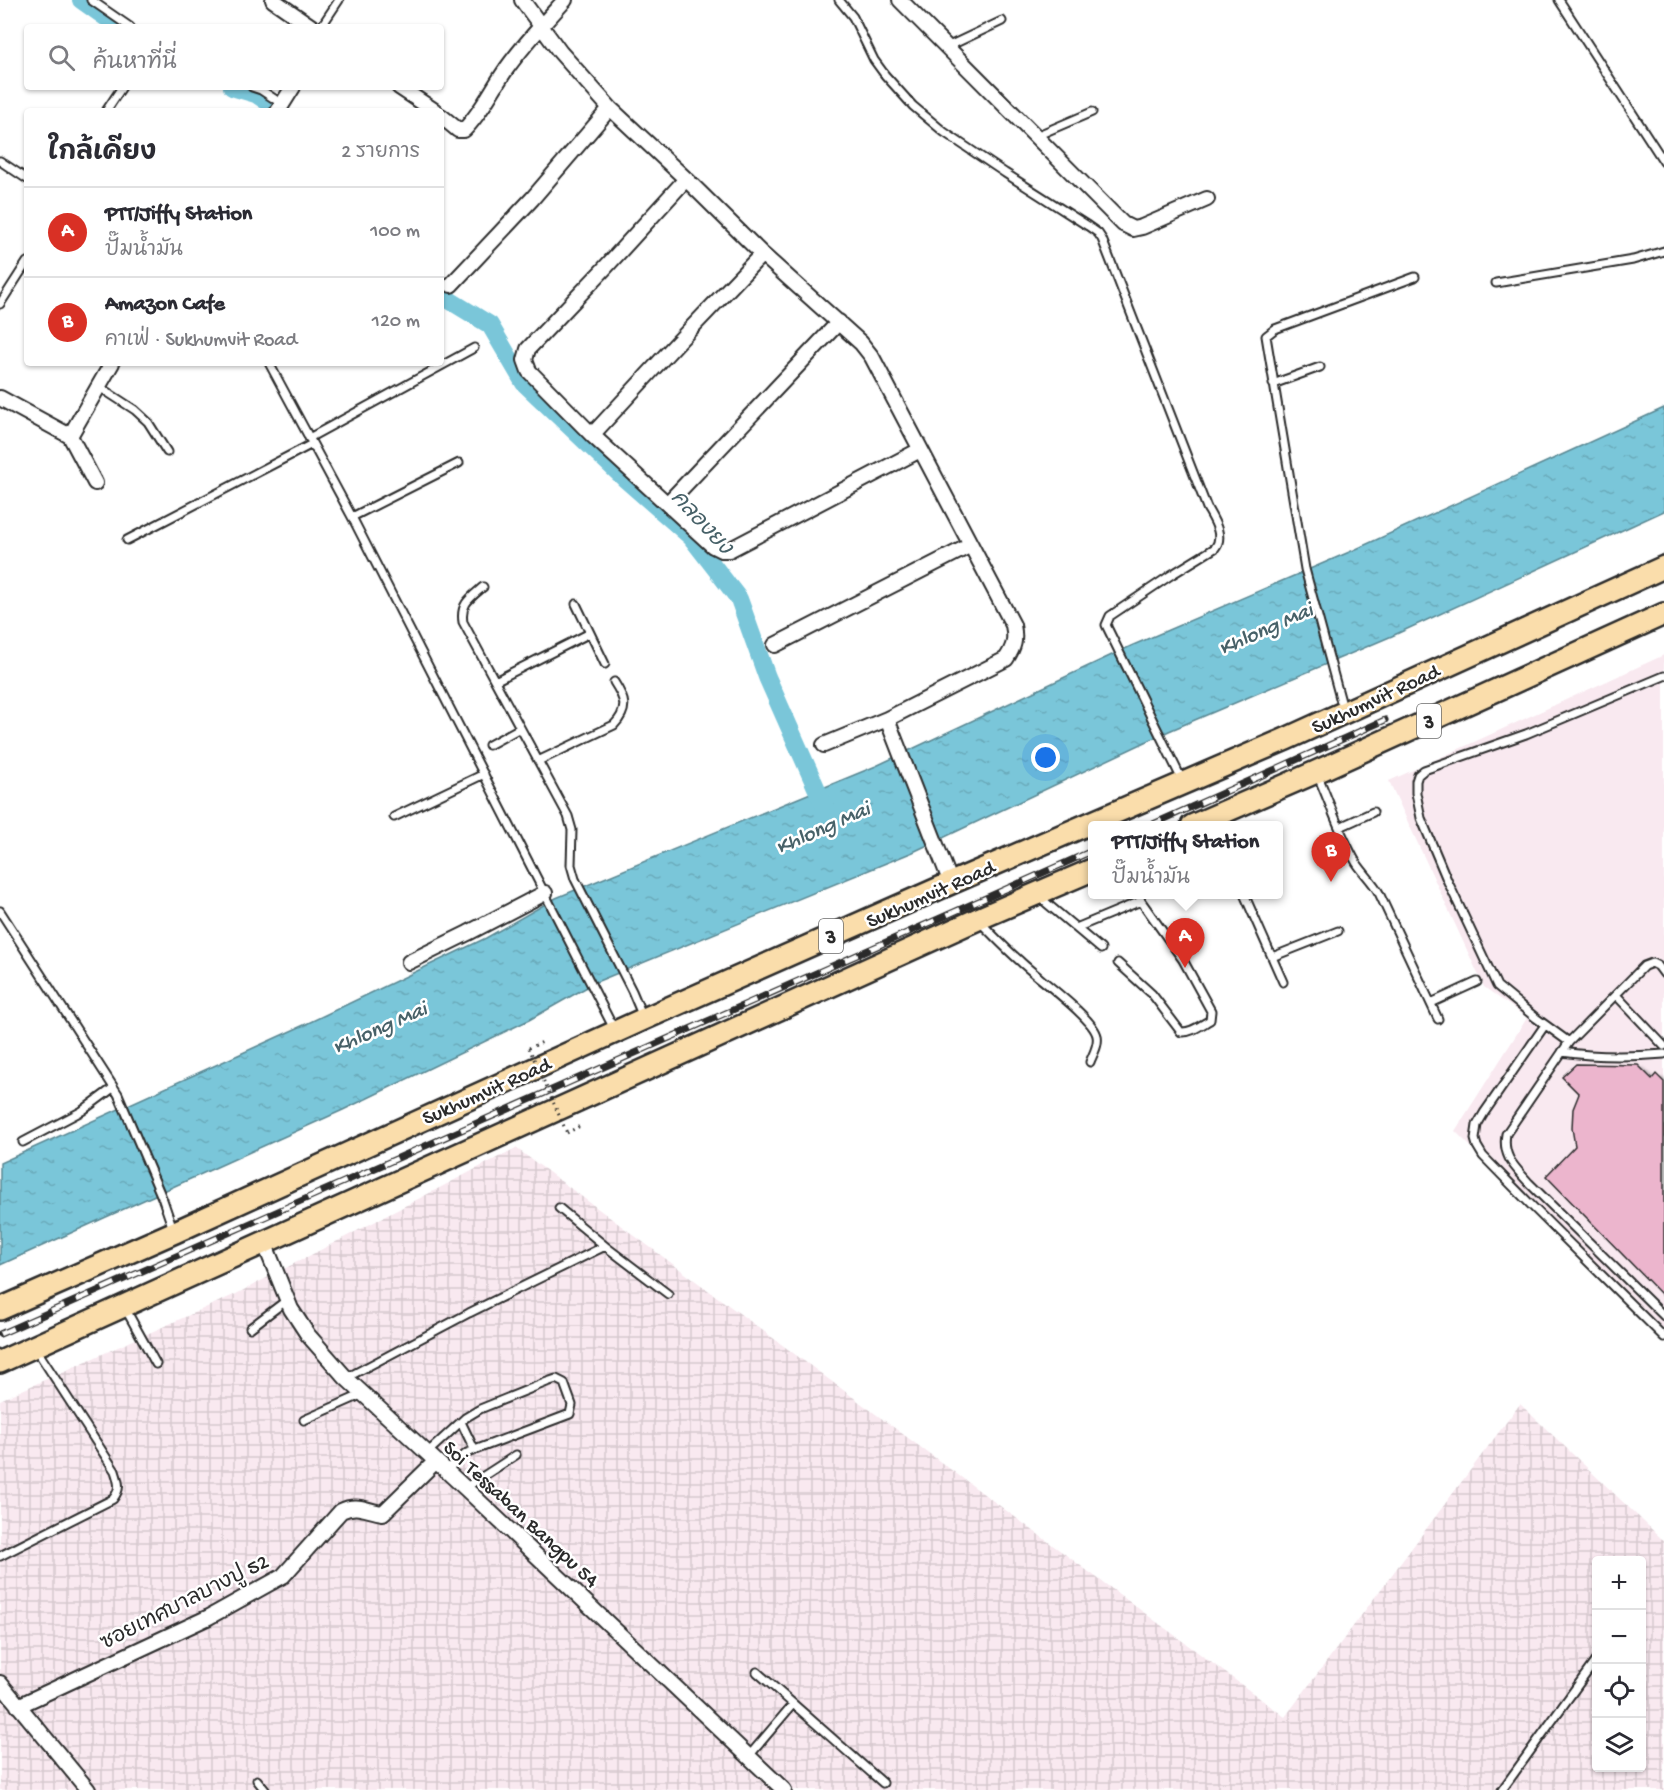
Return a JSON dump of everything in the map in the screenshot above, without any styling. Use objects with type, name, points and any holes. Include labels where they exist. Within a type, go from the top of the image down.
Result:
[{"type":"highway","name":"Sukhumvit Road","points":[[1095,821],[1286,739],[1664,567]]},
{"type":"highway","name":"Sukhumvit Road","points":[[1210,821],[1664,614]]},
{"type":"highway","name":"Sukhumvit Road","points":[[0,1309],[644,1019],[1088,824]]},
{"type":"highway","name":"Sukhumvit Road","points":[[0,1362],[978,919],[1088,872]]},
{"type":"street","points":[[273,0],[308,24]]},
{"type":"street","points":[[522,0],[560,52],[610,108],[762,254],[839,322],[872,357],[1013,626],[1016,638],[1014,648],[1006,659],[887,719],[824,745]]},
{"type":"street","points":[[905,1],[947,47],[1123,224],[1133,229],[1151,224],[1207,199]]},
{"type":"street","points":[[444,118],[458,130],[464,130],[479,114],[506,69],[544,29],[558,2]]},
{"type":"street","points":[[281,108],[291,90]]},
{"type":"street","points":[[404,90],[430,108]]},
{"type":"street","points":[[451,285],[532,199],[610,108]]},
{"type":"street","points":[[686,179],[528,349],[525,360],[529,371],[592,435],[720,550],[729,550],[920,450]]},
{"type":"street","points":[[592,435],[762,254]]},
{"type":"street","points":[[667,504],[839,322]]},
{"type":"street","points":[[70,436],[110,366]]},
{"type":"street","points":[[0,398],[70,436],[95,483]]},
{"type":"street","points":[[775,645],[971,544]]},
{"type":"street","points":[[887,719],[951,883]]},
{"type":"street","points":[[409,962],[546,895]]},
{"type":"street","name":"Soi Tessaban Bangpu 54","points":[[264,1242],[287,1300],[308,1335],[346,1378],[784,1790]]},
{"type":"street","name":"ซอยเทศบาลบางปู 52","points":[[18,1706],[209,1617],[283,1576],[341,1511],[352,1507],[382,1513],[436,1461]]},
{"type":"street","points":[[0,1683],[88,1790]]},
{"type":"lane","points":[[91,0],[126,24]]},
{"type":"lane","points":[[323,24],[339,0]]},
{"type":"lane","points":[[839,0],[853,17],[874,60],[913,106],[944,132],[1089,226],[1102,239],[1220,539],[1215,548],[1171,574],[1110,616],[1106,625],[1183,783]]},
{"type":"lane","points":[[1559,0],[1664,162]]},
{"type":"lane","points":[[947,47],[1002,21]]},
{"type":"lane","points":[[108,108],[120,90]]},
{"type":"lane","points":[[261,90],[281,108]]},
{"type":"lane","points":[[1036,136],[1092,112]]},
{"type":"lane","points":[[0,161],[24,177]]},
{"type":"lane","points":[[1496,283],[1633,260],[1664,251]]},
{"type":"lane","points":[[0,304],[24,267]]},
{"type":"lane","points":[[1344,711],[1305,569],[1266,336],[1275,329],[1415,277]]},
{"type":"lane","points":[[444,365],[474,348]]},
{"type":"lane","points":[[271,366],[352,517],[616,1032]]},
{"type":"lane","points":[[127,540],[311,441],[442,366]]},
{"type":"lane","points":[[1273,384],[1320,367]]},
{"type":"lane","points":[[98,386],[135,410],[148,422],[167,452]]},
{"type":"lane","points":[[352,517],[459,463]]},
{"type":"lane","points":[[483,587],[465,604],[461,612],[463,622],[568,816],[572,830],[571,864],[575,879],[644,1019]]},
{"type":"lane","points":[[576,604],[604,664]]},
{"type":"lane","points":[[495,681],[590,633]]},
{"type":"lane","points":[[1569,1042],[1497,986],[1421,818],[1416,781],[1418,775],[1424,770],[1526,734],[1664,676]]},
{"type":"lane","points":[[538,761],[614,725],[623,716],[622,694],[614,682]]},
{"type":"lane","points":[[489,745],[520,728]]},
{"type":"lane","points":[[1316,772],[1358,866],[1373,882],[1379,893],[1438,1019]]},
{"type":"lane","points":[[394,817],[484,774]]},
{"type":"lane","points":[[1340,827],[1373,812]]},
{"type":"lane","points":[[1036,894],[1101,949]]},
{"type":"lane","points":[[1076,928],[1138,899]]},
{"type":"lane","points":[[1118,963],[1152,994],[1181,1032],[1190,1031],[1210,1020],[1210,1011],[1183,960],[1141,899]]},
{"type":"lane","points":[[1246,899],[1283,982]]},
{"type":"lane","points":[[0,911],[116,1091],[175,1232]]},
{"type":"lane","points":[[978,919],[1020,962],[1082,1014],[1098,1036],[1090,1062]]},
{"type":"lane","points":[[1272,957],[1338,931]]},
{"type":"lane","points":[[1664,974],[1658,966],[1652,963],[1644,966],[1569,1042],[1506,1134],[1504,1147],[1510,1161],[1529,1183],[1664,1316]]},
{"type":"lane","points":[[1431,1003],[1477,982]]},
{"type":"lane","points":[[1616,994],[1664,1046]]},
{"type":"lane","points":[[1545,1025],[1484,1113],[1475,1131],[1477,1146],[1536,1210],[1664,1337]]},
{"type":"lane","points":[[1562,1052],[1578,1055],[1664,1054]]},
{"type":"lane","points":[[22,1142],[116,1091]]},
{"type":"lane","points":[[560,1208],[668,1294]]},
{"type":"lane","points":[[346,1378],[469,1313],[605,1246]]},
{"type":"lane","points":[[250,1328],[287,1300]]},
{"type":"lane","points":[[124,1305],[156,1364]]},
{"type":"lane","points":[[0,1556],[113,1499],[119,1491],[115,1471],[34,1347]]},
{"type":"lane","points":[[556,1379],[564,1383],[572,1405],[570,1414],[474,1449],[462,1456],[436,1461],[461,1422],[480,1409],[556,1379]]},
{"type":"lane","points":[[304,1420],[363,1394]]},
{"type":"lane","points":[[461,1422],[474,1449]]},
{"type":"lane","points":[[465,1488],[516,1455]]},
{"type":"lane","points":[[1502,1790],[1593,1664]]},
{"type":"lane","points":[[757,1672],[883,1783]]},
{"type":"lane","points":[[749,1756],[793,1704]]},
{"type":"lane","points":[[257,1780],[265,1790]]},
{"type":"path","points":[[545,1041],[529,1048],[567,1133],[580,1126]]},
{"type":"shaded area","points":[[1664,655],[1664,1339],[1455,1131],[1527,1018],[1484,987],[1389,781]]},
{"type":"shaded area","points":[[516,1148],[1285,1717],[1520,1404],[1664,1541],[1664,1790],[0,1790],[0,1400],[236,1294]]},
{"type":"water","name":"Khlong Mai","points":[[1664,408],[1664,511],[1392,636],[1169,731],[913,852],[596,982],[529,1020],[343,1110],[0,1265],[0,1163],[304,1025],[486,938],[556,898],[876,766],[1131,646],[1354,550]]},
{"type":"building","points":[[1576,1064],[1638,1065],[1652,1079],[1656,1074],[1664,1082],[1664,1297],[1546,1176],[1575,1146],[1572,1128],[1573,1109],[1579,1094],[1562,1077]]},
{"type":"waterway","name":"คลองยง","points":[[81,0],[115,24]]},
{"type":"waterway","name":"คลองยง","points":[[242,90],[256,94],[277,108]]},
{"type":"waterway","name":"คลองยง","points":[[444,297],[490,325],[524,383],[625,479],[691,537],[739,599],[767,677],[827,812]]},
{"type":"railway","points":[[1160,821],[1385,720]]},
{"type":"railway","points":[[0,1334],[1088,853]]},
{"type":"place","name":"Amazon Cafe","points":[[1331,882]]},
{"type":"place","name":"PTT/Jiffy Station","points":[[1185,968]]}]
